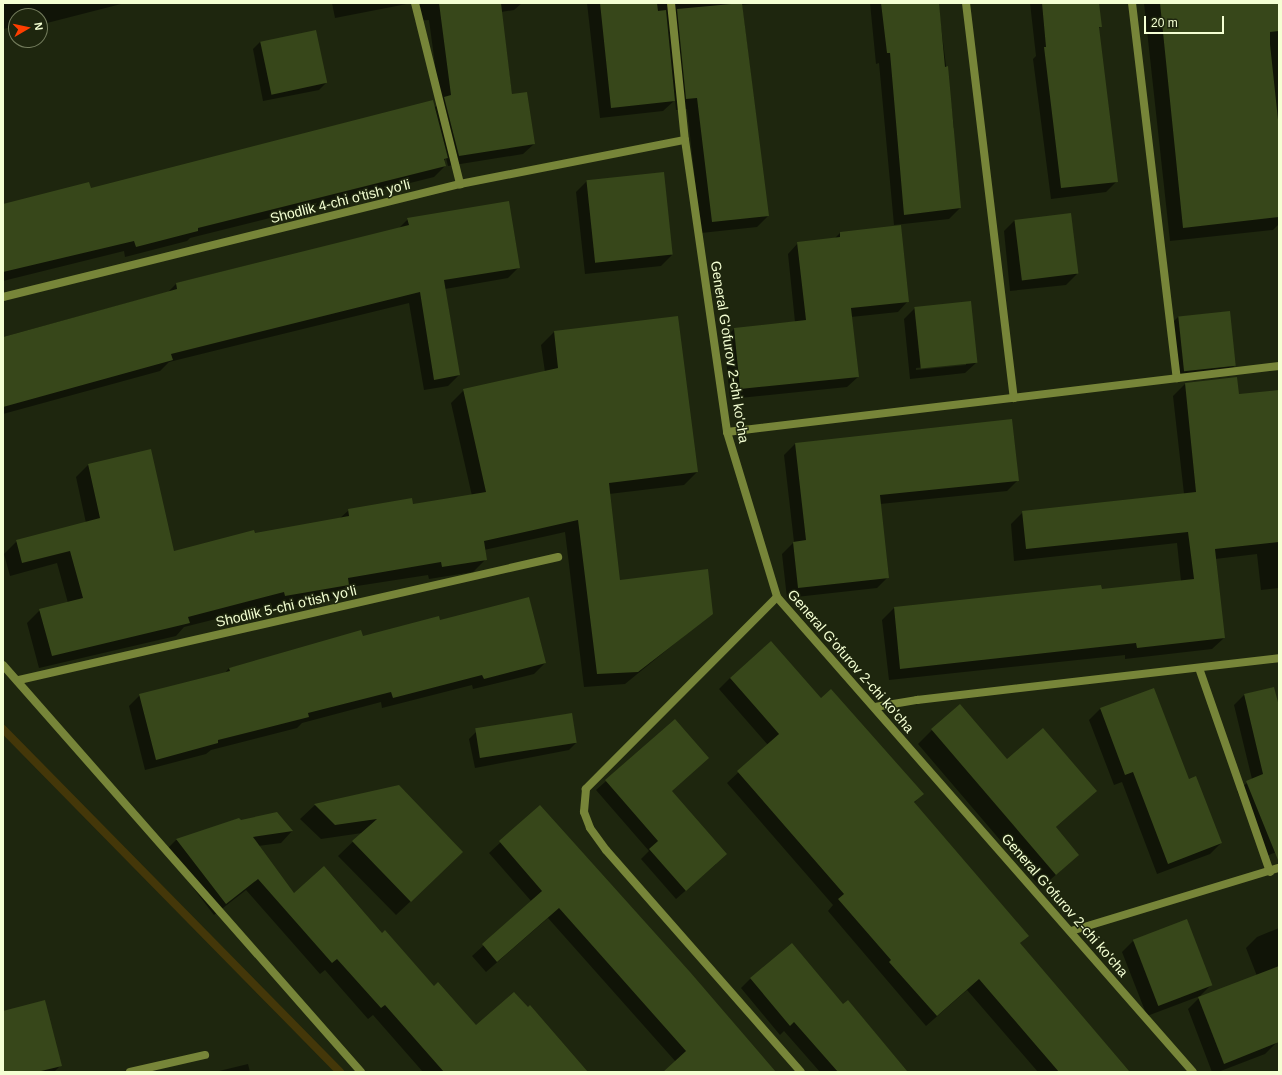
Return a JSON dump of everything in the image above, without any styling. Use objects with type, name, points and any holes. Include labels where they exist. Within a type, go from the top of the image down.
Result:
[{"type":"street","points":[[414,3],[460,184]]},
{"type":"street","name":"General G'ofurov 2-chi ko'cha","points":[[671,3],[685,140],[727,432],[777,597],[875,707],[1193,1072]]},
{"type":"street","points":[[966,3],[1014,398]]},
{"type":"street","points":[[1132,3],[1177,378]]},
{"type":"street","name":"Shodlik 4-chi o'tish yo'li","points":[[3,297],[460,184],[685,140]]},
{"type":"street","points":[[727,432],[1279,366]]},
{"type":"street","name":"Shodlik 5-chi o'tish yo'li","points":[[19,680],[558,557]]},
{"type":"street","points":[[777,597],[586,789],[584,812],[590,828],[606,850],[801,1072]]},
{"type":"street","points":[[875,707],[917,700],[1279,658]]},
{"type":"street","points":[[3,665],[19,680],[361,1072]]},
{"type":"street","points":[[1199,668],[1270,872]]},
{"type":"street","points":[[1071,931],[1270,872],[1279,868]]},
{"type":"street","points":[[130,1072],[205,1055]]},
{"type":"building","points":[[439,3],[501,3],[512,94],[527,92],[535,144],[459,156],[444,97],[451,95]]},
{"type":"building","points":[[600,3],[657,3],[658,11],[666,10],[675,101],[611,108]]},
{"type":"building","points":[[742,3],[769,216],[712,222],[697,98],[686,99],[677,9]]},
{"type":"building","points":[[881,3],[939,3],[945,67],[948,66],[961,208],[904,215],[890,53],[887,53]]},
{"type":"building","points":[[1042,3],[1099,3],[1102,27],[1099,27],[1118,182],[1061,188],[1044,47],[1046,47]]},
{"type":"building","points":[[1160,3],[1279,3],[1279,31],[1270,32],[1270,44],[1279,129],[1279,217],[1183,228]]},
{"type":"building","points":[[316,30],[327,83],[271,95],[260,42]]},
{"type":"building","points":[[433,100],[448,158],[444,159],[446,166],[198,228],[198,231],[136,247],[134,241],[3,272],[3,204],[89,182],[91,188]]},
{"type":"building","points":[[664,172],[673,255],[595,263],[586,180]]},
{"type":"building","points":[[509,201],[520,268],[444,280],[460,375],[434,380],[420,292],[171,354],[173,360],[3,407],[3,337],[177,289],[176,283],[409,225],[407,218]]},
{"type":"building","points":[[1071,213],[1078,274],[1022,280],[1014,220]]},
{"type":"building","points":[[901,225],[909,302],[851,308],[859,377],[740,389],[734,328],[806,320],[797,242],[840,237],[840,232]]},
{"type":"building","points":[[971,301],[977,363],[921,369],[914,307]]},
{"type":"building","points":[[1230,311],[1236,366],[1184,371],[1178,316]]},
{"type":"building","points":[[678,316],[698,472],[609,483],[620,580],[708,569],[713,614],[638,672],[597,674],[578,520],[484,541],[487,560],[442,567],[441,562],[348,578],[349,585],[285,596],[284,592],[188,617],[190,623],[52,656],[39,609],[83,598],[70,551],[22,563],[16,540],[100,518],[88,464],[151,449],[174,551],[254,530],[255,533],[349,516],[348,509],[412,498],[413,504],[486,492],[463,389],[558,368],[554,331]]},
{"type":"building","points":[[1237,377],[1239,394],[1279,390],[1279,542],[1215,549],[1225,638],[1137,648],[1136,643],[900,669],[894,607],[1101,585],[1102,589],[1194,579],[1188,532],[1026,549],[1022,511],[1196,492],[1185,383]]},
{"type":"building","points":[[1012,419],[1019,481],[880,495],[889,578],[798,588],[793,542],[806,540],[795,443]]},
{"type":"building","points":[[529,597],[546,663],[484,679],[482,675],[393,698],[391,692],[308,713],[309,717],[218,740],[218,743],[156,760],[139,694],[230,671],[229,668],[361,630],[363,636],[439,616],[440,620]]},
{"type":"building","points":[[771,641],[821,698],[831,689],[924,794],[914,802],[1029,936],[1020,943],[1130,1072],[1059,1072],[979,979],[937,1016],[889,962],[891,960],[838,899],[844,894],[737,771],[779,734],[730,678]]},
{"type":"building","points":[[1274,687],[1279,706],[1278,860],[1246,781],[1263,774],[1244,694]]},
{"type":"building","points":[[1154,688],[1189,779],[1196,776],[1222,843],[1168,864],[1133,772],[1125,775],[1100,708]]},
{"type":"building","points":[[960,704],[1007,759],[1043,728],[1097,791],[1056,827],[1079,855],[1056,875],[931,729]]},
{"type":"building","points":[[572,713],[577,743],[480,758],[475,728]]},
{"type":"building","points":[[675,719],[709,758],[672,791],[727,854],[686,891],[649,849],[658,841],[605,780]]},
{"type":"building","points":[[399,785],[463,852],[411,902],[352,841],[377,819],[335,825],[314,804]]},
{"type":"building","points":[[540,805],[690,972],[776,1072],[663,1072],[686,1051],[559,908],[497,962],[482,944],[542,891],[499,841]]},
{"type":"building","points":[[277,812],[293,831],[253,837],[294,893],[324,866],[382,933],[385,930],[434,986],[438,982],[476,1025],[514,992],[528,1007],[530,1005],[588,1072],[444,1072],[385,1005],[381,1008],[337,959],[332,963],[258,879],[226,904],[176,839],[239,818],[241,820]]},
{"type":"building","points":[[1187,919],[1212,985],[1158,1006],[1133,940]]},
{"type":"building","points":[[792,943],[843,1004],[848,1000],[908,1072],[838,1072],[794,1022],[790,1026],[750,978]]},
{"type":"building","points":[[1279,966],[1279,1042],[1224,1064],[1198,997]]},
{"type":"building","points":[[45,1000],[62,1066],[37,1072],[3,1072],[3,1011]]},
{"type":"waterway","points":[[3,729],[340,1072]]}]
